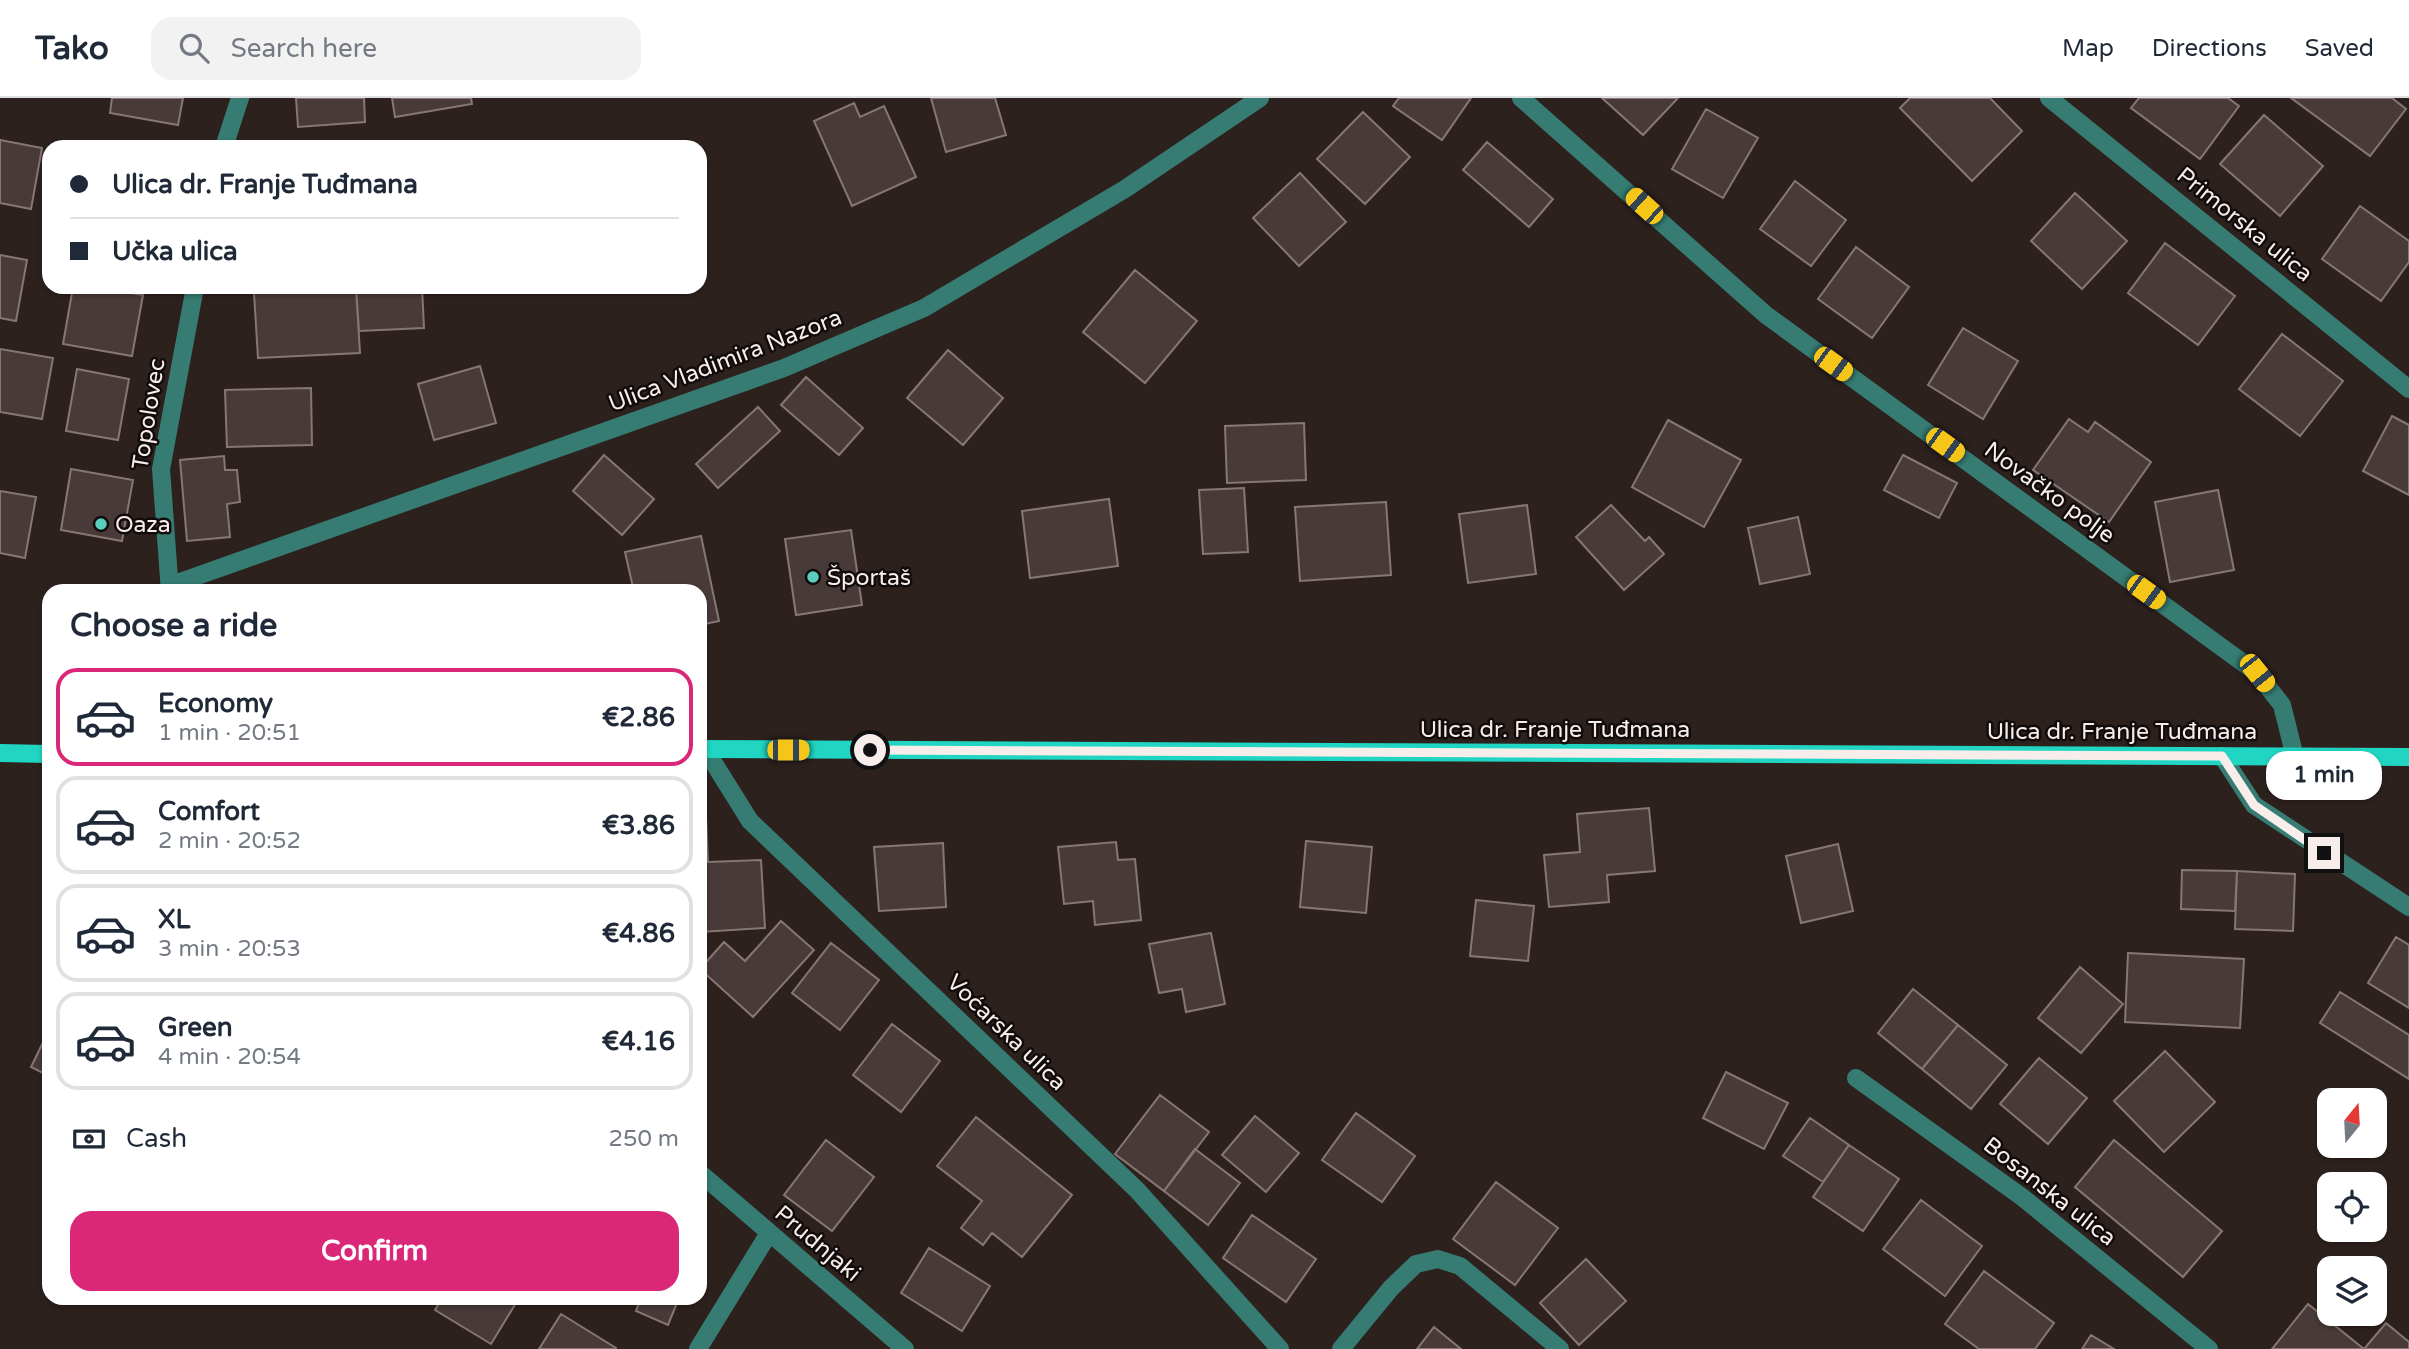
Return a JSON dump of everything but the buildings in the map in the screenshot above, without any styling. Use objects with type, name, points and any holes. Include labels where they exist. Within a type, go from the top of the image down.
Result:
[{"type":"main road","name":"Ulica dr. Franje Tuđmana","points":[[707,749],[2409,757]]},
{"type":"main road","points":[[0,753],[42,754]]},
{"type":"street","points":[[226,140],[240,98]]},
{"type":"street","name":"Ulica Vladimira Nazora","points":[[183,584],[785,368],[924,308],[1125,189],[1260,98]]},
{"type":"street","name":"Novačko polje","points":[[1521,98],[1766,315],[2257,673],[2282,705],[2295,757]]},
{"type":"street","name":"Primorska ulica","points":[[2049,98],[2409,389]]},
{"type":"street","name":"Topolovec","points":[[169,584],[161,469],[194,294]]},
{"type":"street","name":"Voćarska ulica","points":[[707,756],[750,821],[1137,1190],[1280,1349]]},
{"type":"street","points":[[2222,756],[2254,805],[2409,907]]},
{"type":"street","name":"Bosanska ulica","points":[[1856,1078],[2022,1197],[2209,1349]]},
{"type":"street","name":"Prudnjaki","points":[[707,1179],[905,1349]]},
{"type":"street","points":[[698,1349],[769,1233]]},
{"type":"street","points":[[1342,1349],[1391,1288],[1416,1264],[1438,1259],[1460,1266],[1560,1349]]},
{"type":"place","name":"Oaza","points":[[101,524]]},
{"type":"place","name":"Športaš","points":[[813,577]]},
{"type":"route","points":[[870,750],[2222,756],[2254,805],[2324,853]]}]
